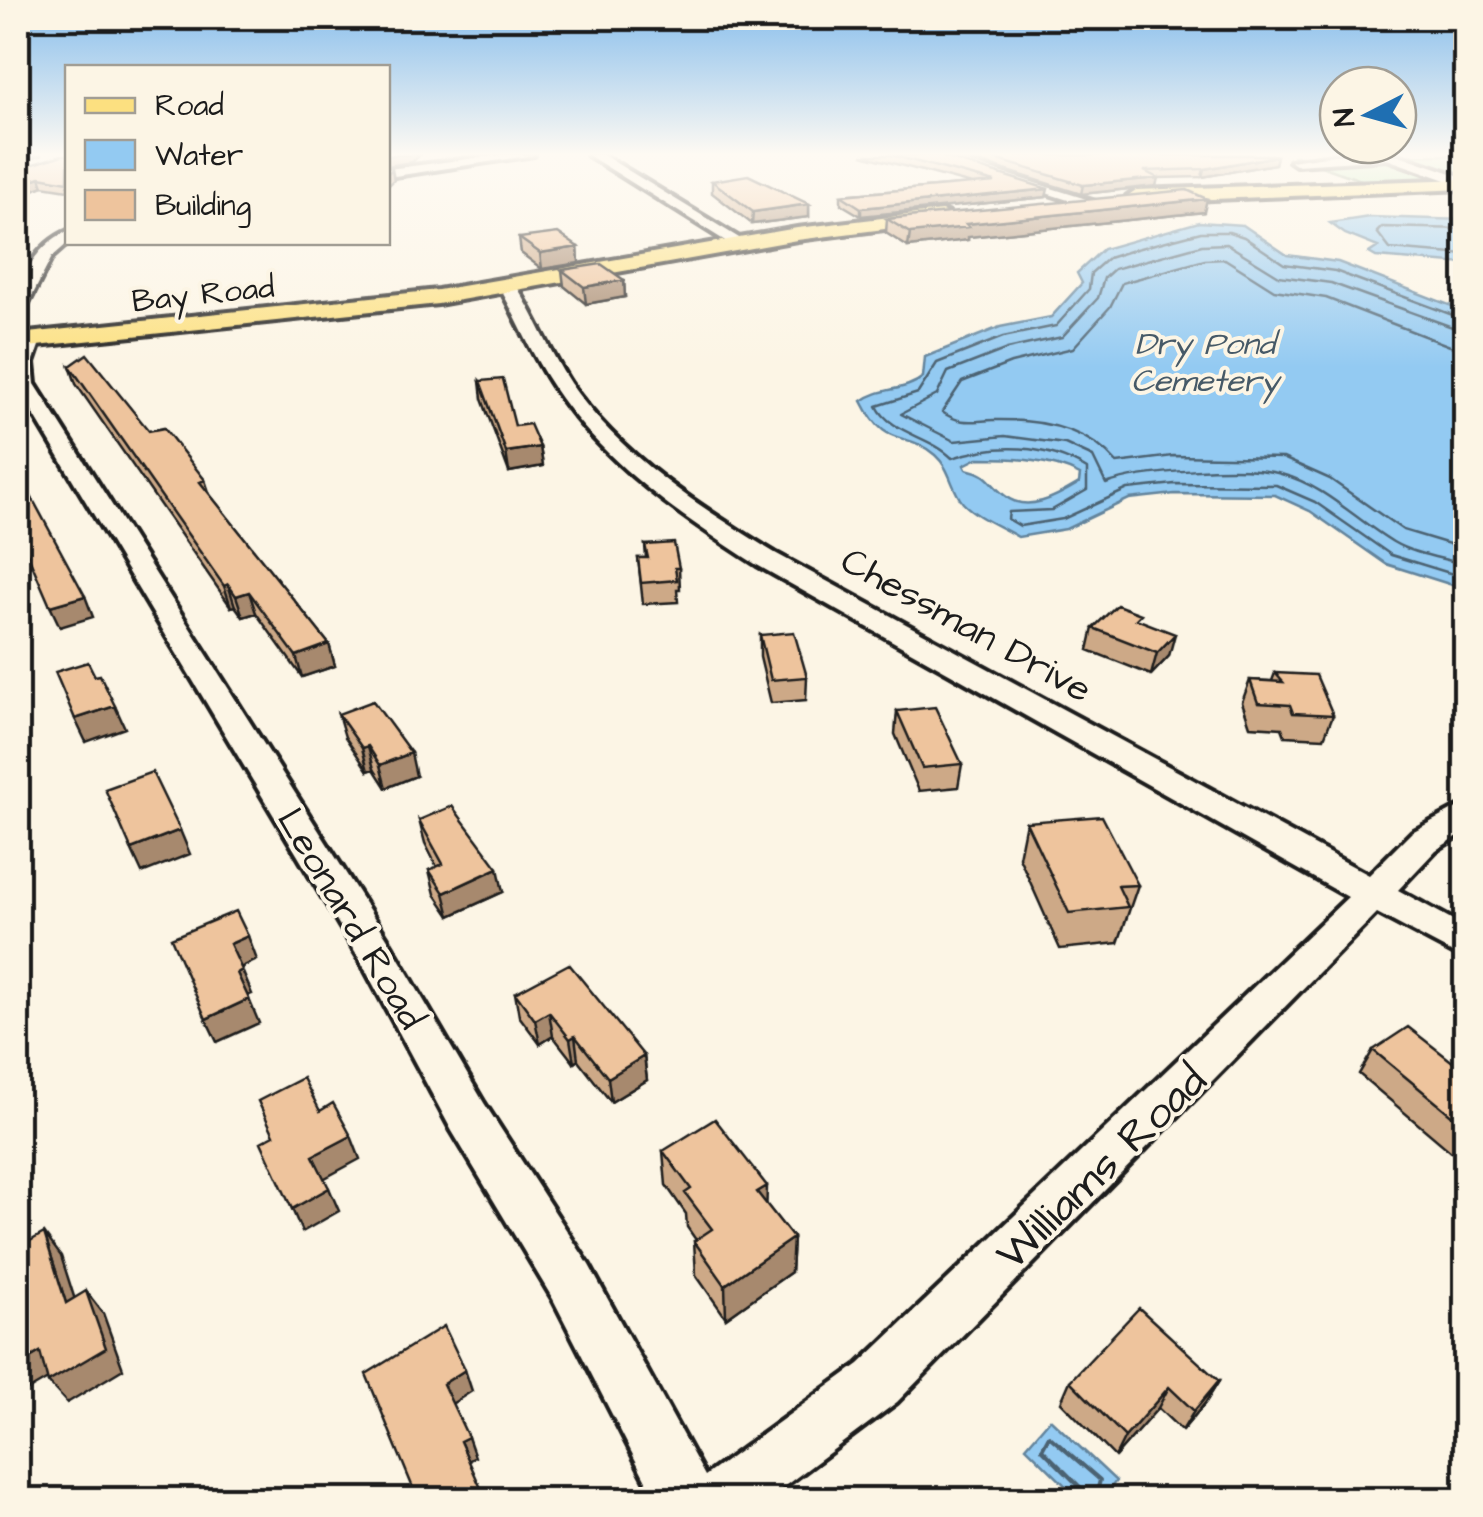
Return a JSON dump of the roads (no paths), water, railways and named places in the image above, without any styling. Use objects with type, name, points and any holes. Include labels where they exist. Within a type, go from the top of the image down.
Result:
[{"type":"main road","name":"Bay Road","points":[[22,329],[360,307],[508,286],[740,244],[879,226]]},
{"type":"street","points":[[710,226],[740,244]]},
{"type":"street","points":[[22,329],[45,254],[65,238]]},
{"type":"street","points":[[25,255],[45,254]]},
{"type":"street","name":"Chessman Drive","points":[[508,286],[555,374],[586,417],[657,486],[698,517],[766,559],[1466,944]]},
{"type":"street","name":"Leonard Road","points":[[22,329],[25,384],[373,948],[468,1118],[571,1282],[687,1500]]},
{"type":"street","name":"Williams Road","points":[[718,1500],[878,1383],[1274,996],[1371,892],[1424,841],[1466,815]]},
{"type":"water","name":"Dry Pond Cemetery","points":[[1186,226],[1244,226],[1287,255],[1338,262],[1465,311],[1465,589],[1386,564],[1310,511],[1275,495],[1175,494],[1129,499],[1066,529],[1018,537],[968,508],[935,455],[888,433],[871,417],[862,401],[923,377],[925,357],[1000,327],[1051,317],[1082,283],[1077,273],[1103,249]],"holes":[[[978,458],[1030,460],[1080,475],[1079,483],[1043,501],[1023,503],[1013,501],[964,465]]]},
{"type":"water","points":[[1334,226],[1465,226],[1465,264],[1376,257],[1369,253],[1378,247]]},
{"type":"water","points":[[1050,1419],[1116,1481],[1102,1499],[1079,1499],[1026,1447]]}]
